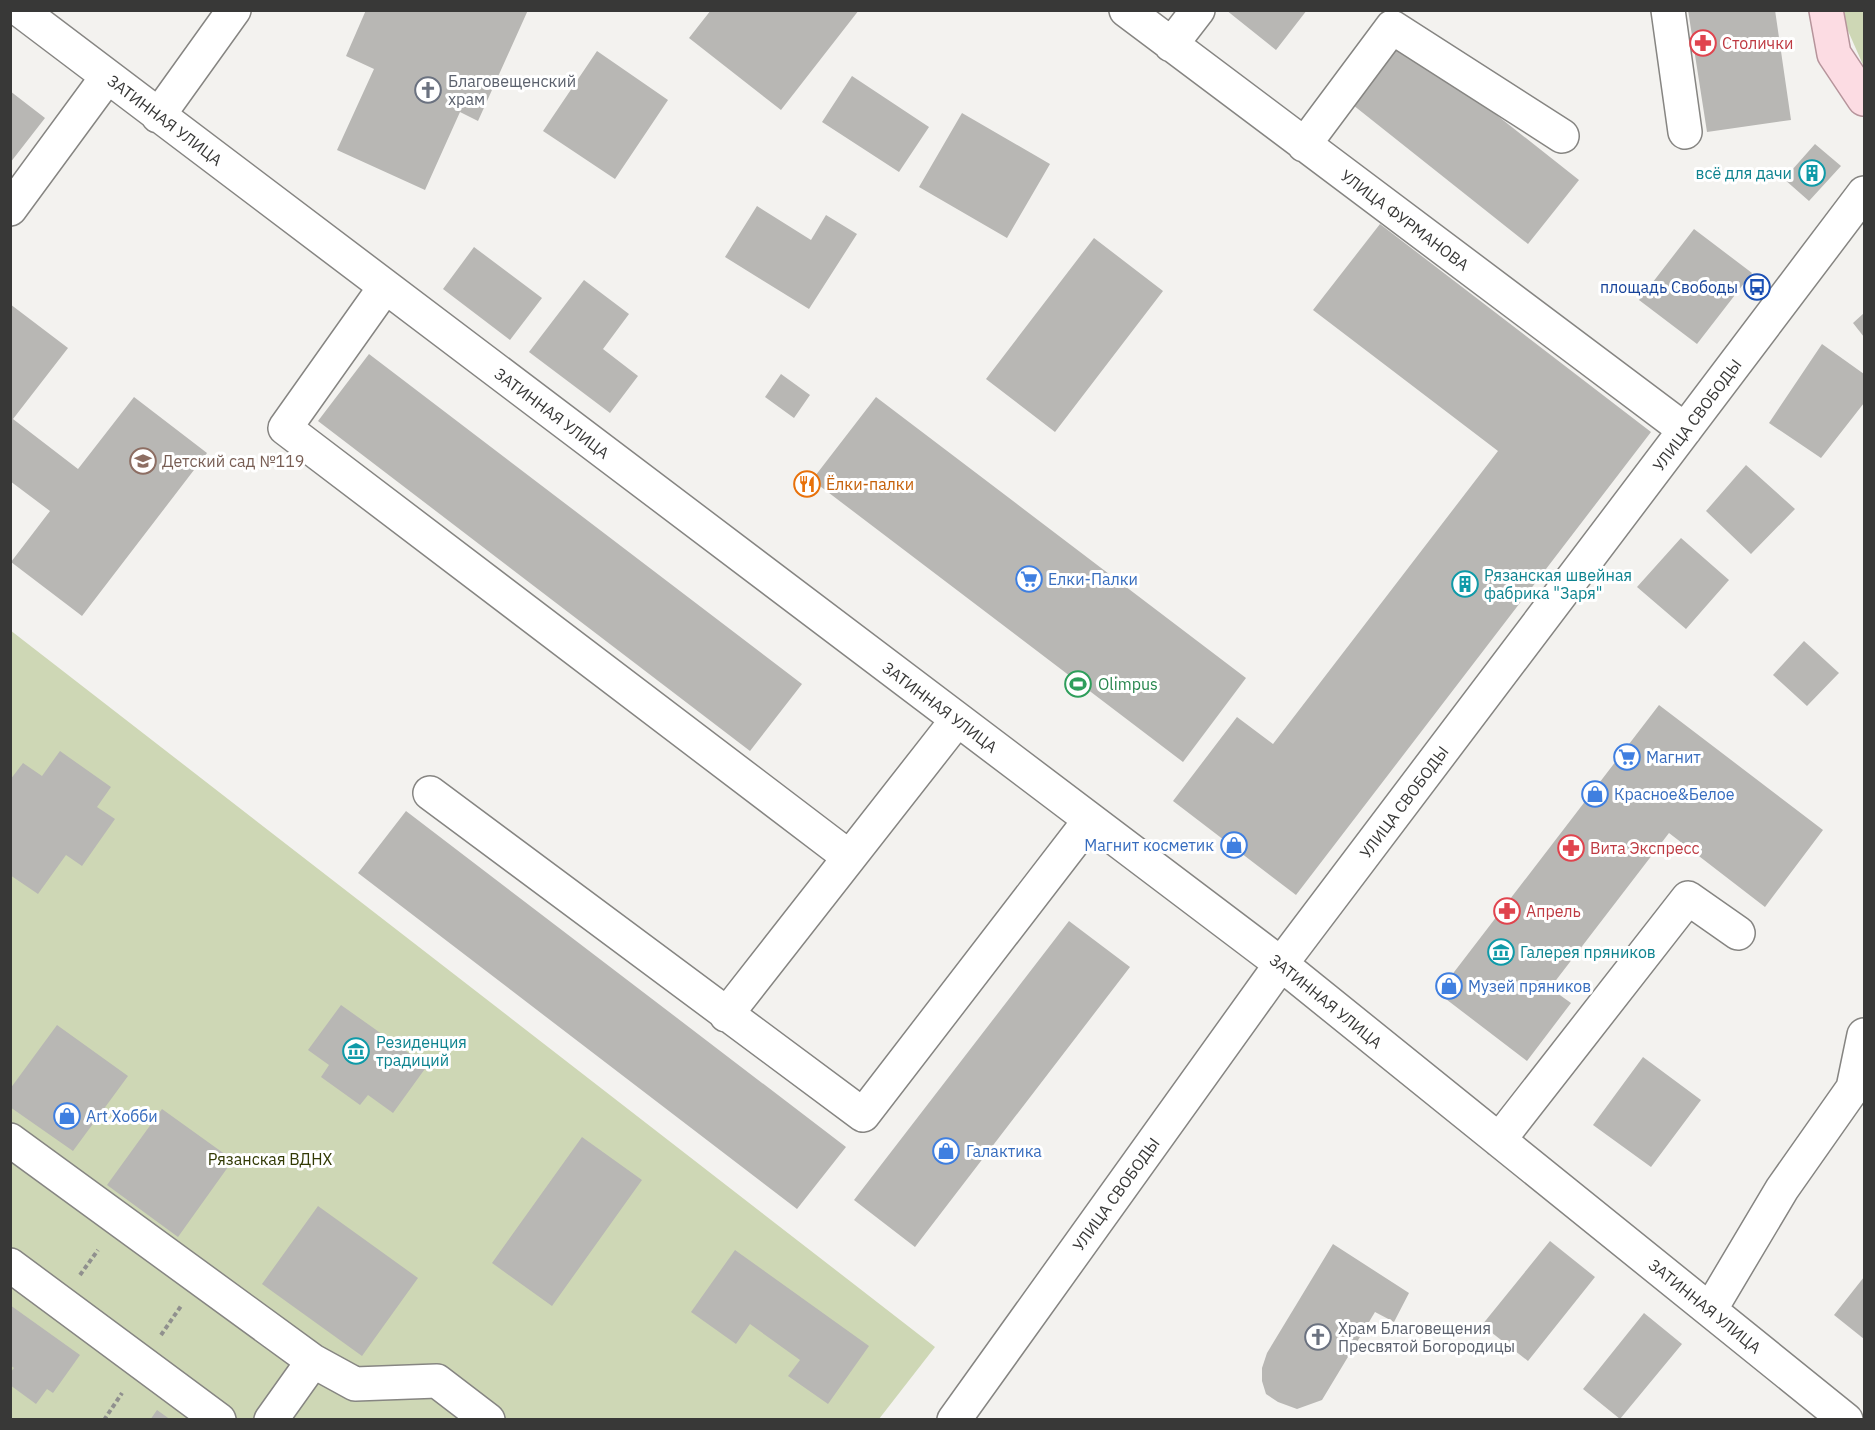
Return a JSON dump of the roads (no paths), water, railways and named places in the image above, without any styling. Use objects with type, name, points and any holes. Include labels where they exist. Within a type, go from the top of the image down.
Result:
[{"type":"main road","points":[[1826,10],[1834,54],[1864,99]]},
{"type":"street","name":"ЗАТИННАЯ УЛИЦА","points":[[20,10],[1281,964],[1846,1419]]},
{"type":"street","points":[[158,116],[234,10]]},
{"type":"street","name":"УЛИЦА ФУРМАНОВА","points":[[1126,10],[1685,430]]},
{"type":"street","points":[[1171,45],[1198,10]]},
{"type":"street","points":[[1668,10],[1685,132]]},
{"type":"street","points":[[1304,145],[1392,27],[1562,136]]},
{"type":"street","points":[[10,209],[107,76]]},
{"type":"street","name":"УЛИЦА СВОБОДЫ","points":[[954,1419],[1281,964],[1864,194]]},
{"type":"street","points":[[385,287],[285,428],[849,857]]},
{"type":"street","points":[[726,1015],[957,720]]},
{"type":"street","points":[[430,793],[863,1115],[1090,820]]},
{"type":"street","points":[[1499,1140],[1688,898],[1738,933]]},
{"type":"street","points":[[1710,1310],[1782,1189],[1853,1088],[1864,1035]]},
{"type":"street","points":[[10,1140],[313,1361],[355,1384],[437,1381],[488,1419]]},
{"type":"street","points":[[10,1265],[219,1419]]},
{"type":"street","points":[[271,1419],[313,1361]]},
{"type":"place","name":"Столички","points":[[1703,43]]},
{"type":"place","name":"Благовещенский храм","points":[[428,90]]},
{"type":"place","name":"всё для дачи","points":[[1812,173]]},
{"type":"place","name":"площадь Свободы","points":[[1757,287]]},
{"type":"place","name":"Детский сад №119","points":[[143,461]]},
{"type":"place","name":"Ёлки-палки","points":[[807,484]]},
{"type":"place","name":"Елки-Палки","points":[[1029,579]]},
{"type":"place","name":"Рязанская швейная фабрика \"Заря\"","points":[[1465,584]]},
{"type":"place","name":"Olimpus","points":[[1078,684]]},
{"type":"place","name":"Магнит","points":[[1627,757]]},
{"type":"place","name":"Красное&Белое","points":[[1595,794]]},
{"type":"place","name":"Магнит косметик","points":[[1234,845]]},
{"type":"place","name":"Вита Экспресс","points":[[1571,848]]},
{"type":"place","name":"Апрель","points":[[1507,911]]},
{"type":"place","name":"Галерея пряников","points":[[1501,952]]},
{"type":"place","name":"Музей пряников","points":[[1449,986]]},
{"type":"place","name":"Резиденция традиций","points":[[356,1051]]},
{"type":"place","name":"Art Хобби","points":[[67,1116]]},
{"type":"place","name":"Галактика","points":[[946,1151]]},
{"type":"place","name":"Храм Благовещения Пресвятой Богородицы","points":[[1318,1337]]},
{"type":"park label","name":"Рязанская ВДНХ","points":[[270,1159]]}]
